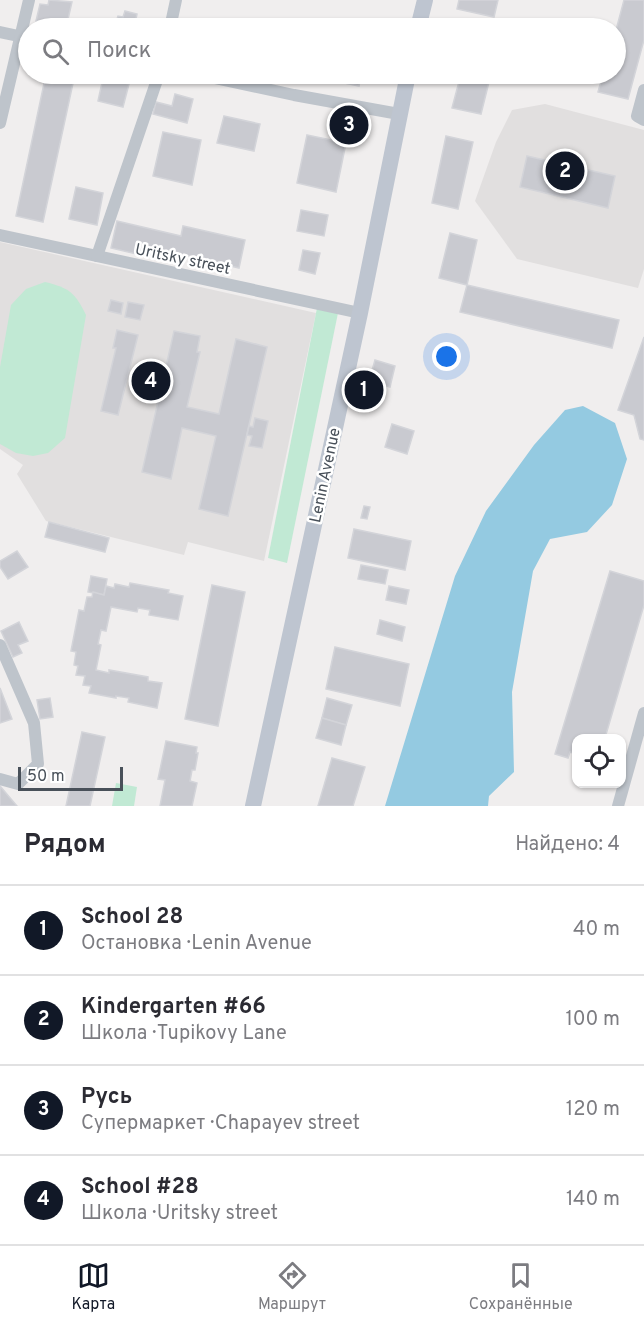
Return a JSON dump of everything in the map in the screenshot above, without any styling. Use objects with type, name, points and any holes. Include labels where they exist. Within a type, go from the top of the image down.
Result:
[{"type":"main road","points":[[420,18],[425,0]]},
{"type":"main road","name":"Lenin Avenue","points":[[253,806],[360,313],[406,84]]},
{"type":"street","points":[[27,18],[29,0]]},
{"type":"street","points":[[172,18],[176,0]]},
{"type":"street","points":[[0,32],[18,36]]},
{"type":"street","points":[[0,123],[18,62]]},
{"type":"street","points":[[97,256],[156,84]]},
{"type":"street","points":[[243,84],[399,114]]},
{"type":"street","points":[[640,118],[644,90]]},
{"type":"street","name":"Uritsky street","points":[[0,235],[360,313]]},
{"type":"street","points":[[0,645],[34,723],[38,764],[18,784],[0,779]]},
{"type":"street","points":[[618,806],[644,712]]},
{"type":"shaded area","points":[[545,104],[644,130],[644,269],[638,288],[517,259],[475,201],[496,142],[512,110]]},
{"type":"shaded area","points":[[0,242],[316,313],[264,561],[188,542],[184,555],[46,521],[17,474],[23,465],[0,449]]},
{"type":"green space","points":[[45,282],[71,292],[86,315],[65,438],[48,453],[33,456],[16,453],[0,444],[0,367],[11,305],[26,289]]},
{"type":"green space","points":[[317,308],[338,313],[287,563],[268,558]]},
{"type":"green space","points":[[116,783],[137,787],[134,806],[112,806]]},
{"type":"water","points":[[583,406],[615,423],[627,459],[612,505],[587,532],[550,539],[533,571],[512,692],[514,772],[489,796],[488,806],[385,806],[455,576],[486,511],[534,445],[565,410]]},
{"type":"building","points":[[49,0],[72,2],[68,18],[37,18],[40,4],[48,5]]},
{"type":"building","points":[[459,0],[498,0],[494,17],[457,9]]},
{"type":"building","points":[[624,0],[644,0],[644,40],[628,99],[598,92],[600,84],[626,84],[626,18],[619,18]]},
{"type":"building","points":[[125,11],[137,14],[136,18],[117,18],[118,16],[123,17]]},
{"type":"building","points":[[44,84],[73,84],[43,222],[16,216]]},
{"type":"building","points":[[102,84],[129,84],[123,107],[98,101]]},
{"type":"building","points":[[458,84],[488,84],[481,114],[452,108]]},
{"type":"building","points":[[175,94],[193,99],[187,123],[153,114],[156,102],[172,106]]},
{"type":"building","points":[[335,114],[366,121],[363,135],[331,128]]},
{"type":"building","points":[[224,116],[260,124],[254,151],[217,143]]},
{"type":"building","points":[[163,132],[201,140],[192,185],[153,176]]},
{"type":"building","points":[[307,135],[346,143],[336,192],[297,183]]},
{"type":"building","points":[[446,136],[473,142],[458,209],[432,203]]},
{"type":"building","points":[[527,156],[615,176],[608,208],[520,187]]},
{"type":"building","points":[[76,187],[103,193],[97,225],[69,219]]},
{"type":"building","points":[[301,210],[328,215],[324,236],[297,231]]},
{"type":"building","points":[[117,221],[181,236],[183,226],[245,240],[239,268],[181,254],[179,264],[111,248]]},
{"type":"building","points":[[450,233],[477,240],[467,285],[439,278]]},
{"type":"building","points":[[303,250],[320,253],[315,274],[299,270]]},
{"type":"building","points":[[467,285],[619,320],[612,348],[460,312]]},
{"type":"building","points":[[111,300],[123,303],[121,314],[108,311]]},
{"type":"building","points":[[128,302],[144,305],[140,320],[125,317]]},
{"type":"building","points":[[117,330],[138,335],[118,415],[101,411],[116,348],[113,348]]},
{"type":"building","points":[[174,331],[200,336],[197,352],[200,352],[187,407],[219,414],[236,339],[267,347],[228,516],[199,509],[216,436],[182,428],[171,479],[142,472]]},
{"type":"building","points":[[644,337],[644,440],[640,439],[634,415],[618,410]]},
{"type":"building","points":[[375,360],[395,366],[390,387],[369,381]]},
{"type":"building","points":[[255,418],[268,421],[262,448],[249,446],[252,436],[247,435],[249,426],[253,427]]},
{"type":"building","points":[[392,424],[414,431],[407,454],[385,447]]},
{"type":"building","points":[[364,506],[370,507],[367,519],[361,518]]},
{"type":"building","points":[[49,522],[109,538],[105,552],[45,537]]},
{"type":"building","points":[[354,529],[411,541],[405,570],[348,558]]},
{"type":"building","points":[[17,551],[28,567],[8,579],[0,567],[0,561]]},
{"type":"building","points":[[361,565],[388,570],[385,584],[358,579]]},
{"type":"building","points":[[610,571],[644,581],[644,605],[606,734],[572,734],[572,753],[570,752],[568,758],[555,754]]},
{"type":"building","points":[[91,576],[107,579],[104,595],[88,592]]},
{"type":"building","points":[[130,583],[169,590],[168,593],[183,596],[178,620],[149,615],[150,610],[138,608],[137,612],[111,607],[106,631],[101,630],[98,644],[101,645],[96,670],[148,677],[148,681],[162,683],[157,708],[128,702],[129,698],[89,693],[91,686],[83,685],[85,676],[76,675],[78,666],[74,665],[76,652],[71,651],[79,610],[84,611],[87,597],[92,597],[93,592],[104,595],[106,586],[114,588],[115,584],[129,587]]},
{"type":"building","points":[[212,585],[245,592],[218,726],[185,719]]},
{"type":"building","points":[[389,586],[409,590],[406,604],[386,600]]},
{"type":"building","points":[[380,620],[405,627],[402,641],[377,634]]},
{"type":"building","points":[[19,622],[28,641],[18,645],[22,653],[13,657],[1,631]]},
{"type":"building","points":[[335,647],[409,664],[400,706],[326,689]]},
{"type":"building","points":[[0,688],[12,719],[0,723]]},
{"type":"building","points":[[50,698],[53,717],[40,719],[37,700]]},
{"type":"building","points":[[327,698],[352,705],[346,725],[322,718]]},
{"type":"building","points":[[322,718],[346,725],[341,745],[316,738]]},
{"type":"building","points":[[82,732],[105,737],[90,806],[66,806]]},
{"type":"building","points":[[166,741],[197,747],[195,770],[192,770],[190,781],[197,783],[192,806],[160,806],[165,780],[158,779]]},
{"type":"building","points":[[332,758],[365,767],[353,806],[318,806]]},
{"type":"building","points":[[0,786],[17,806],[0,806]]},
{"type":"place","name":"Русь","points":[[349,125]]},
{"type":"place","name":"Kindergarten #66","points":[[565,171]]},
{"type":"place","name":"School #28","points":[[151,381]]},
{"type":"place","name":"School 28","points":[[364,390]]}]
